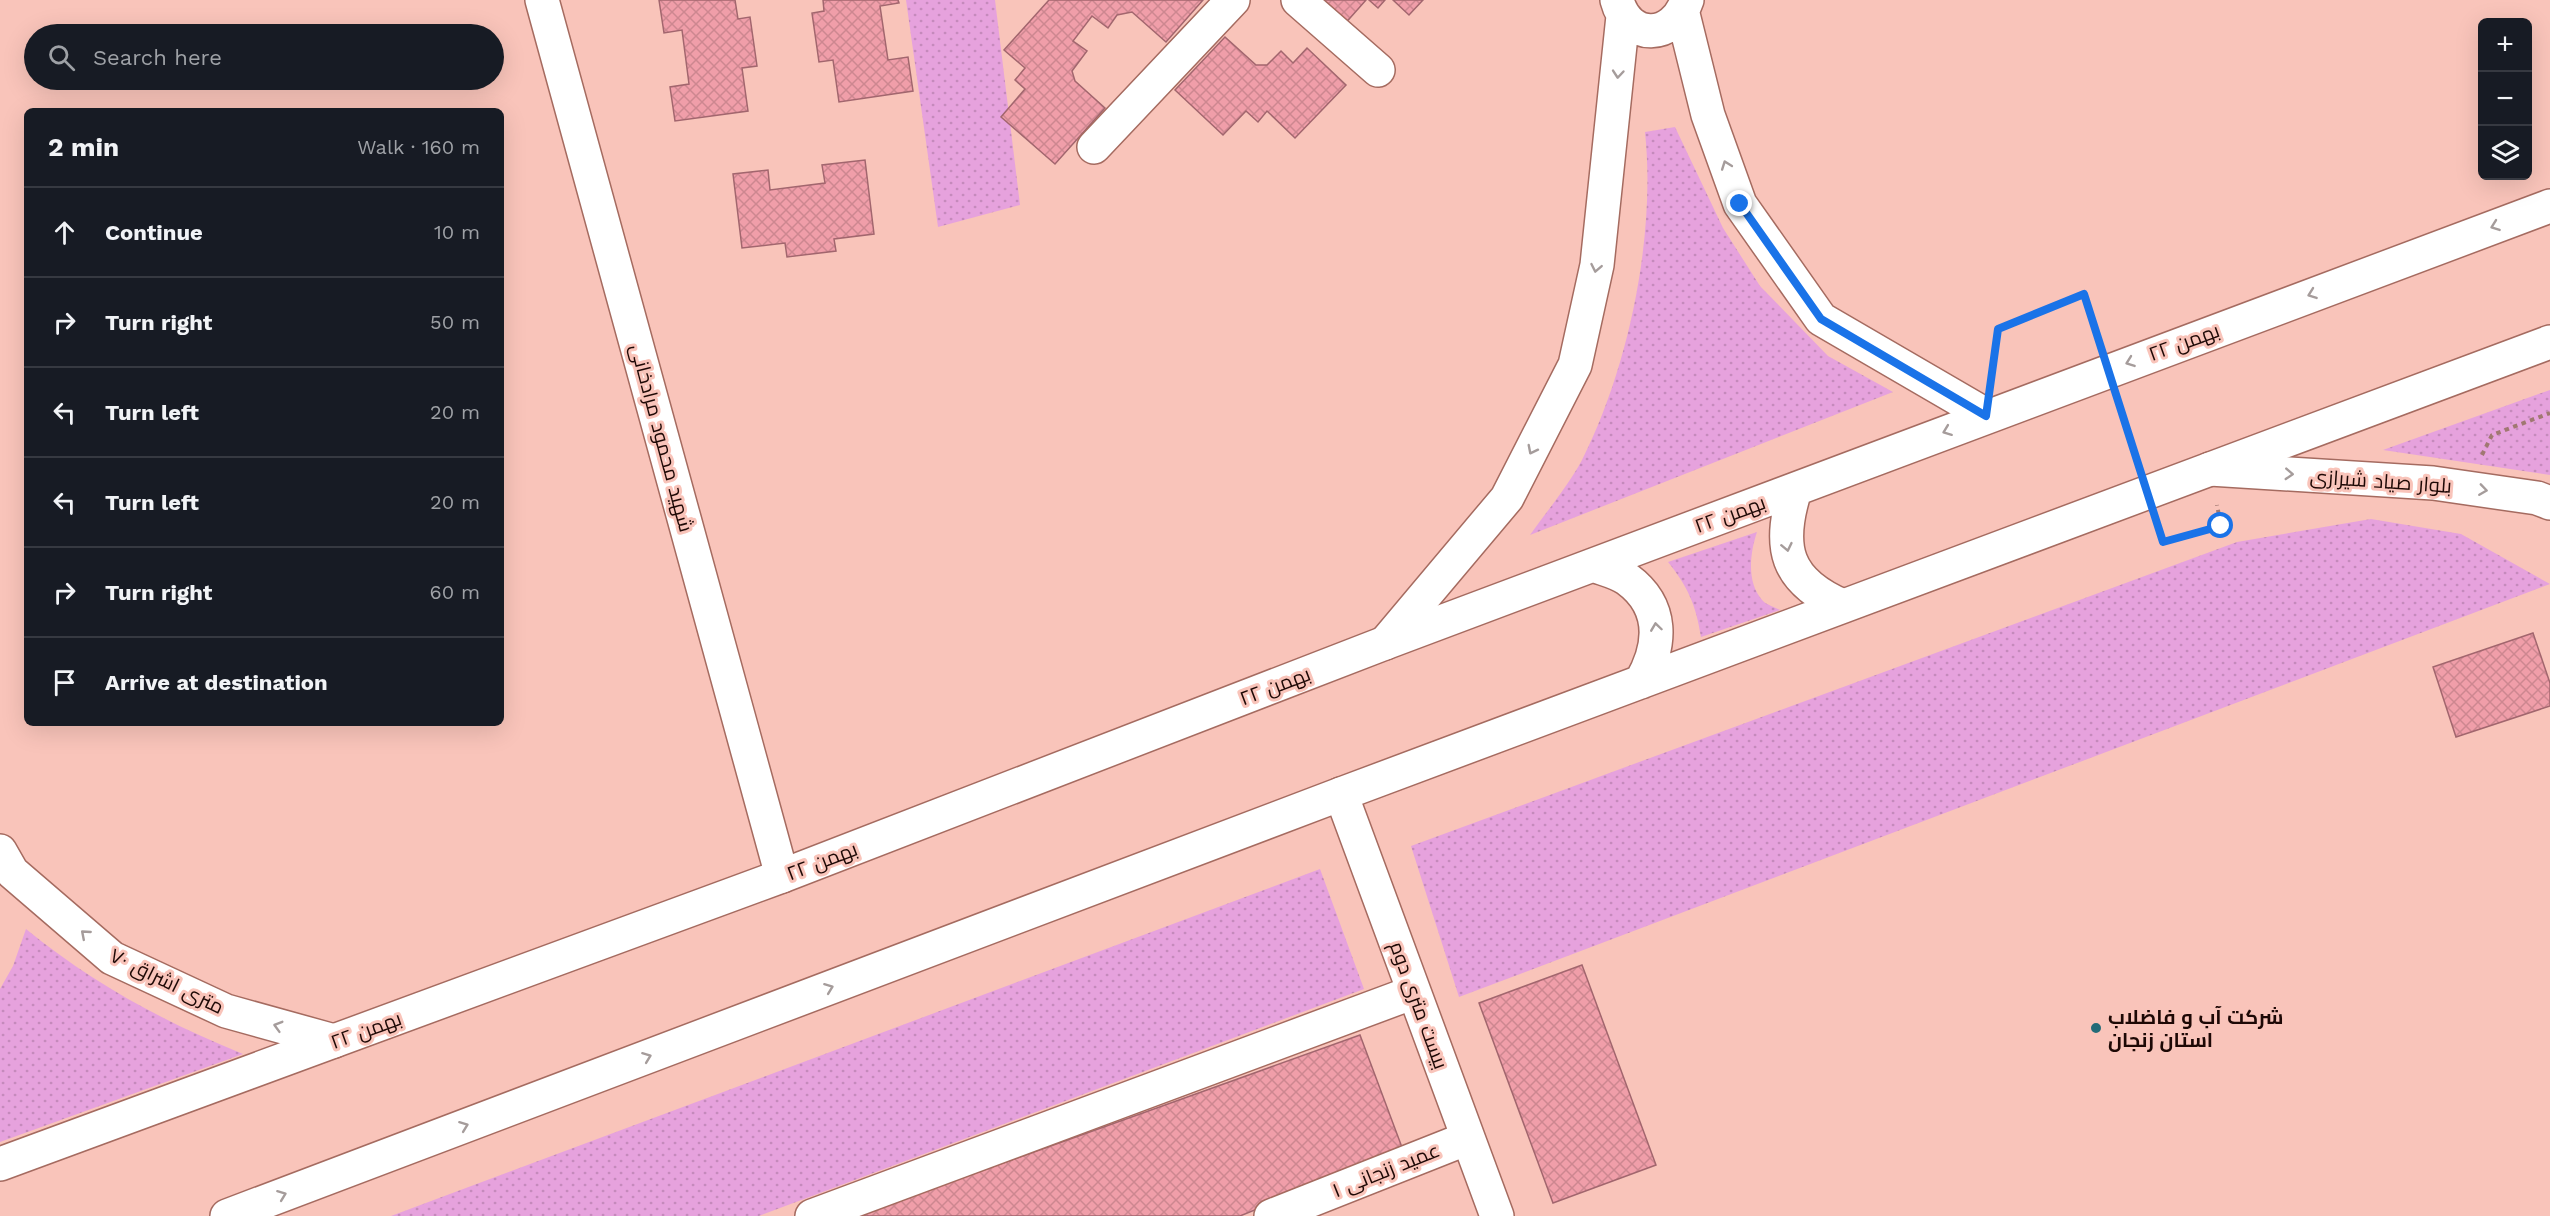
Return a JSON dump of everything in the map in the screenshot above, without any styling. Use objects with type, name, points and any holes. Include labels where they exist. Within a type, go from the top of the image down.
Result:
[{"type":"main road","name":"شهید محمود مرادخانی","points":[[542,0],[782,876]]},
{"type":"main road","points":[[1094,147],[1233,0]]},
{"type":"main road","points":[[1298,0],[1378,70]]},
{"type":"main road","points":[[1620,8],[1631,24],[1653,31],[1665,29],[1685,7]]},
{"type":"main road","points":[[1685,7],[1708,115],[1740,204],[1821,319],[1986,416]]},
{"type":"main road","points":[[1385,643],[1508,498],[1575,365],[1597,265],[1613,134],[1620,8]]},
{"type":"main road","name":"۲۲ بهمن","points":[[0,1164],[782,876],[1385,643],[2550,206]]},
{"type":"main road","points":[[227,1216],[1641,681],[2550,342]]},
{"type":"main road","name":"بلوار صیاد شیرازی","points":[[2210,469],[2433,483],[2537,498],[2550,503]]},
{"type":"main road","points":[[1795,490],[1786,519],[1785,542],[1791,564],[1804,583],[1822,597],[1843,606]]},
{"type":"main road","points":[[1593,565],[1625,578],[1643,594],[1654,614],[1657,638],[1653,661],[1641,681]]},
{"type":"main road","name":"بیست متری دوم","points":[[1341,794],[1497,1216]]},
{"type":"main road","name":"۷۰ متری اشراق","points":[[0,851],[12,872],[112,958],[226,1011],[334,1041]]},
{"type":"main road","points":[[831,1213],[1414,992]]},
{"type":"main road","name":"عمید زنجانی ۱","points":[[1270,1216],[1468,1138]]},
{"type":"path","points":[[1986,416],[1998,329],[2084,294],[2163,542],[2221,526]]},
{"type":"path","points":[[2466,488],[2492,435],[2550,413]]},
{"type":"shaded area","points":[[906,0],[995,0],[1020,205],[938,227]]},
{"type":"shaded area","points":[[1675,127],[1723,228],[1760,286],[1828,356],[1893,392],[1530,535],[1582,460],[1613,384],[1635,300],[1642,257],[1646,214],[1645,132]]},
{"type":"shaded area","points":[[2550,390],[2550,475],[2383,450]]},
{"type":"shaded area","points":[[2371,519],[2461,534],[2550,584],[1459,997],[1411,846],[2237,542]]},
{"type":"shaded area","points":[[1757,532],[1751,558],[1754,586],[1763,601],[1780,610],[1701,637],[1697,615],[1690,597],[1668,562]]},
{"type":"shaded area","points":[[1320,869],[1364,989],[759,1216],[391,1216]]},
{"type":"shaded area","points":[[26,929],[77,967],[130,1000],[185,1029],[243,1054],[0,1142],[0,989],[13,966]]},
{"type":"building","points":[[659,0],[735,0],[738,19],[750,17],[757,66],[742,68],[748,111],[675,121],[670,87],[689,84],[682,30],[664,33]]},
{"type":"building","points":[[823,0],[898,0],[899,3],[880,6],[888,60],[908,57],[913,91],[839,102],[833,60],[819,62],[812,13],[824,11]]},
{"type":"building","points":[[1049,0],[1203,0],[1166,42],[1132,12],[1117,15],[1108,28],[1092,16],[1073,41],[1087,51],[1072,71],[1075,81],[1105,108],[1055,164],[1001,117],[1025,89],[1015,80],[1025,68],[1004,50]]},
{"type":"building","points":[[1314,0],[1366,0],[1343,26]]},
{"type":"building","points":[[1369,0],[1385,0],[1378,8]]},
{"type":"building","points":[[1393,0],[1423,0],[1409,15]]},
{"type":"building","points":[[1225,37],[1256,65],[1267,65],[1281,51],[1293,63],[1307,48],[1346,85],[1295,138],[1267,111],[1258,122],[1246,111],[1223,135],[1175,90]]},
{"type":"building","points":[[865,160],[874,234],[834,239],[836,251],[787,257],[785,243],[742,248],[733,174],[768,170],[770,190],[825,183],[822,165]]},
{"type":"building","points":[[2533,633],[2550,683],[2550,706],[2456,737],[2433,667]]},
{"type":"building","points":[[1582,965],[1656,1165],[1553,1203],[1479,1003]]},
{"type":"building","points":[[1360,1035],[1403,1150],[1240,1216],[865,1216],[864,1213]]},
{"type":"place","name":"شرکت آب و فاضلاب استان زنجان","points":[[2096,1028]]},
{"type":"route","points":[[1740,204],[1821,319],[1986,416],[1998,329],[2084,294],[2163,542],[2221,526]]}]
